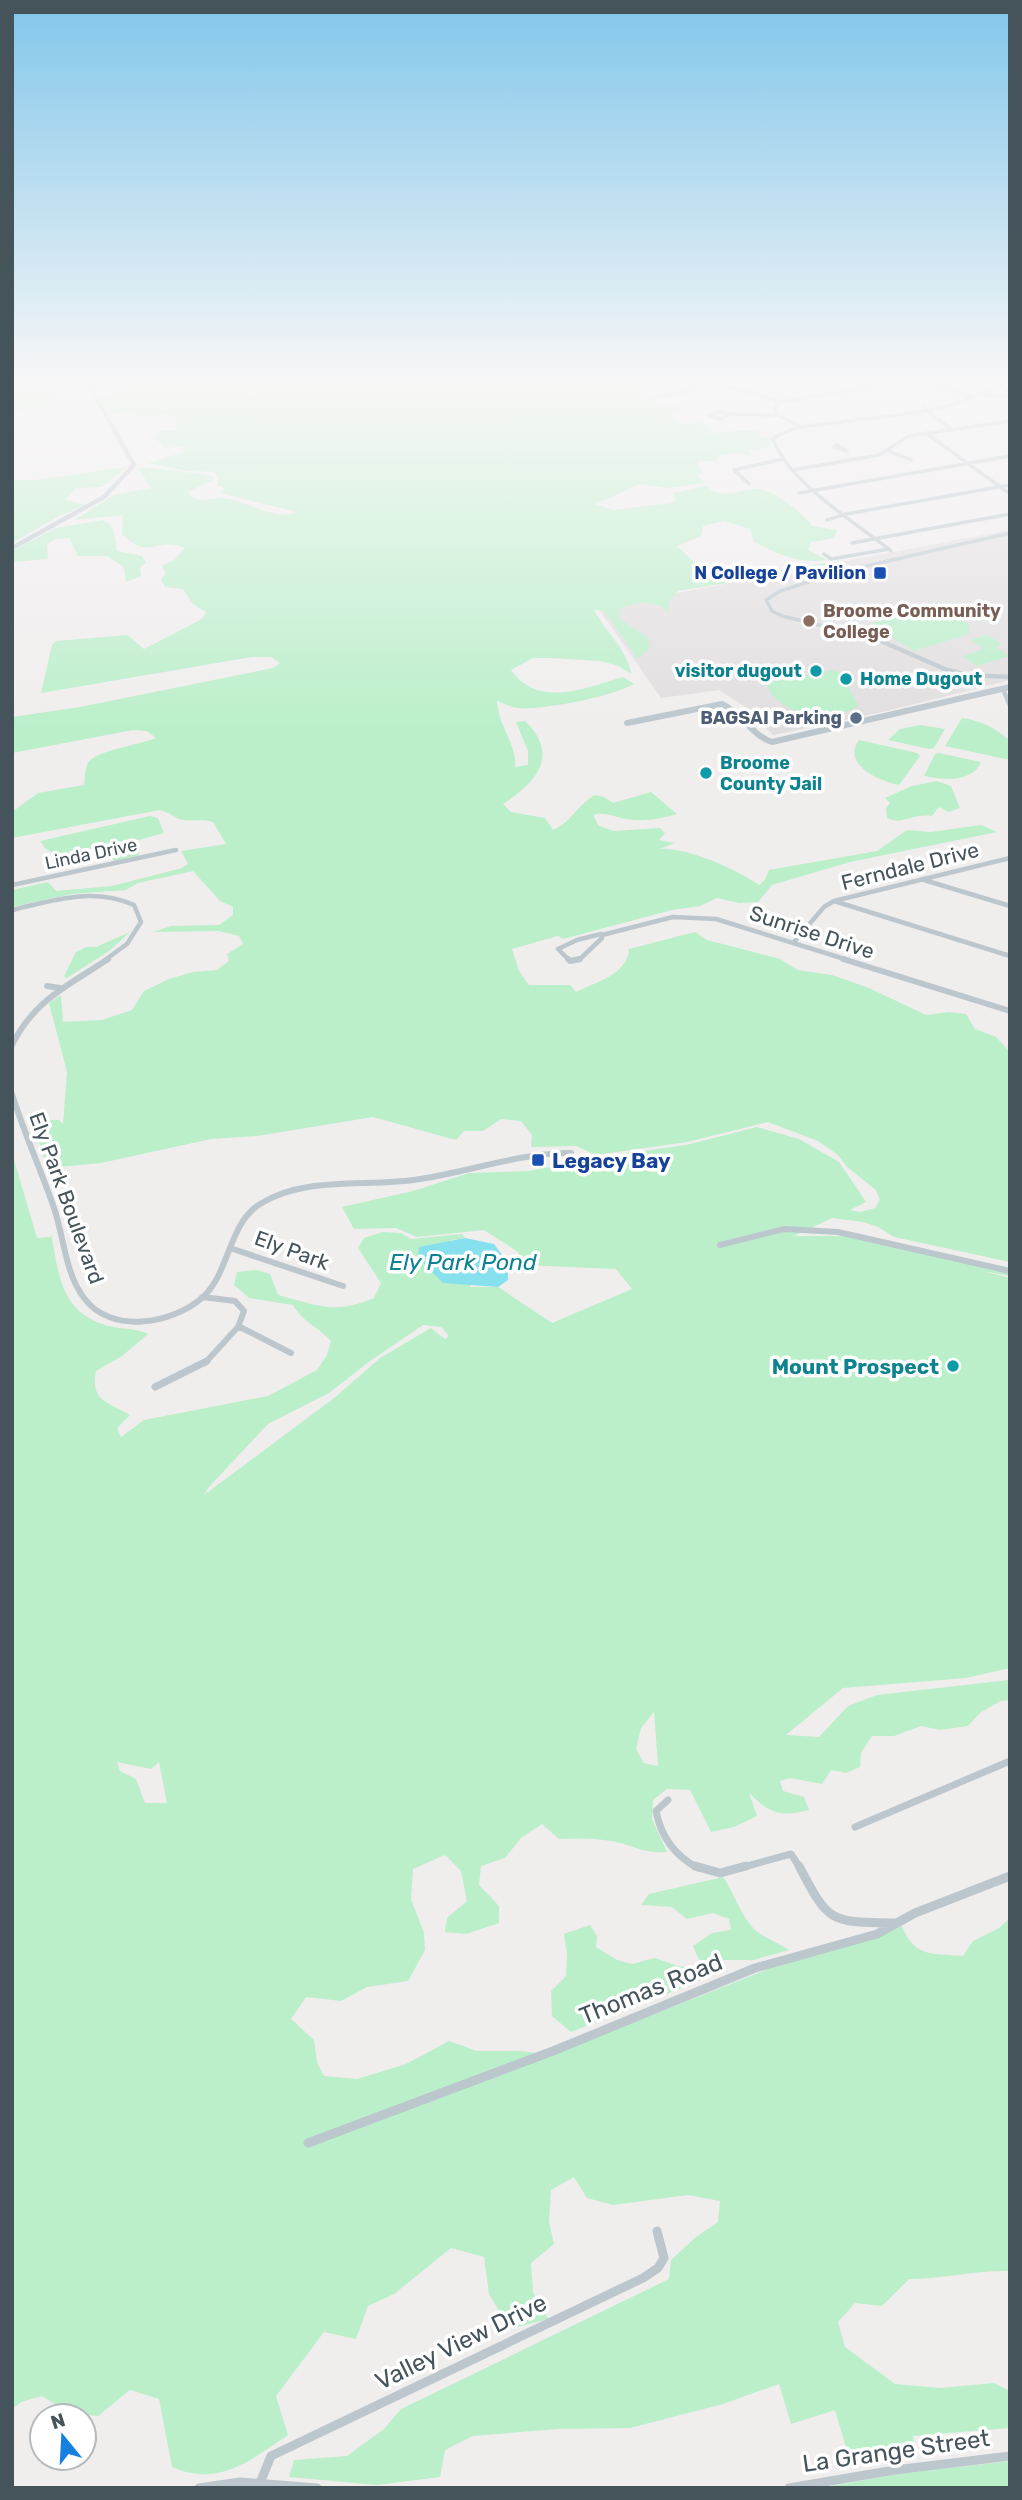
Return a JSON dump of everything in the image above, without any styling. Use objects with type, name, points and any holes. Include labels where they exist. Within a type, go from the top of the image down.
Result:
[{"type":"street","points":[[12,548],[101,499]]},
{"type":"street","points":[[824,554],[831,559],[890,550],[827,499]]},
{"type":"street","points":[[827,520],[930,499]]},
{"type":"street","points":[[852,543],[1010,514]]},
{"type":"street","points":[[1010,533],[910,554],[803,583],[776,592],[766,600],[768,607],[782,616],[846,628],[877,638],[947,670],[986,677],[1010,677]]},
{"type":"street","points":[[627,723],[722,704],[731,708],[762,740],[772,742],[1007,688],[1010,706]]},
{"type":"street","name":"Linda Drive","points":[[12,885],[176,850]]},
{"type":"street","name":"Ferndale Drive","points":[[794,942],[824,906],[834,901],[1010,858]]},
{"type":"street","points":[[921,879],[1010,906]]},
{"type":"street","points":[[12,910],[92,895],[120,899],[138,910],[141,922],[134,936],[124,946],[61,988],[33,1012],[19,1030],[12,1045]]},
{"type":"street","points":[[834,901],[1010,956]]},
{"type":"street","name":"Sunrise Drive","points":[[602,935],[578,961],[570,961],[558,949],[577,940],[658,919],[699,916],[741,925],[1010,1011]]},
{"type":"street","points":[[47,986],[61,988]]},
{"type":"street","name":"Ely Park Boulevard","points":[[12,1094],[54,1207],[77,1286],[85,1301],[99,1312],[113,1318],[147,1321],[181,1312],[202,1297],[215,1281],[239,1226],[250,1211],[261,1201],[282,1191],[424,1179],[513,1156],[570,1153]]},
{"type":"street","points":[[720,1245],[784,1229],[827,1231],[1010,1270]]},
{"type":"street","name":"Ely Park","points":[[230,1248],[343,1286]]},
{"type":"street","points":[[155,1387],[205,1363],[240,1327],[246,1317],[238,1302],[227,1298],[202,1297]]},
{"type":"street","points":[[240,1327],[291,1353]]},
{"type":"street","points":[[855,1827],[1010,1761]]},
{"type":"street","points":[[668,1800],[656,1811],[657,1826],[663,1837],[693,1867],[709,1873],[720,1873],[791,1854],[826,1913],[861,1922],[896,1923]]},
{"type":"street","name":"Thomas Road","points":[[308,2143],[553,2050],[755,1968],[877,1934],[982,1885],[1010,1876]]},
{"type":"street","name":"Valley View Drive","points":[[261,2483],[271,2456],[658,2268],[664,2258],[657,2231]]},
{"type":"street","name":"La Grange Street","points":[[789,2488],[895,2470],[1010,2456]]},
{"type":"street","points":[[199,2488],[261,2483],[317,2488]]},
{"type":"shaded area","name":"Broome Community College","points":[[1010,530],[1010,680],[887,711],[773,735],[747,708],[719,690],[661,698],[598,608]]},
{"type":"green space","points":[[12,499],[66,499],[86,505],[57,517],[12,543]]},
{"type":"green space","points":[[108,499],[226,499],[270,512],[297,512],[243,499],[607,499],[595,504],[613,510],[672,503],[674,499],[780,499],[803,515],[812,526],[837,530],[834,538],[811,542],[808,550],[827,560],[807,561],[780,554],[754,542],[750,529],[724,521],[703,526],[701,536],[677,546],[707,574],[726,577],[848,560],[789,573],[678,591],[668,602],[670,613],[645,603],[625,607],[619,610],[620,619],[648,638],[650,647],[638,659],[604,611],[594,610],[626,657],[631,674],[619,666],[600,661],[550,658],[533,658],[511,670],[522,682],[549,692],[578,690],[623,677],[634,684],[594,698],[544,707],[516,708],[497,701],[513,750],[515,767],[528,765],[528,751],[516,722],[525,721],[535,733],[541,745],[542,756],[540,767],[526,787],[503,804],[511,812],[545,818],[553,830],[595,795],[613,803],[651,792],[677,814],[639,820],[606,814],[593,815],[599,826],[614,831],[660,828],[665,833],[659,840],[675,843],[659,849],[670,849],[710,860],[759,885],[765,880],[769,870],[877,851],[907,830],[931,832],[981,825],[997,832],[850,862],[772,885],[758,902],[739,903],[717,898],[700,906],[672,910],[563,939],[558,936],[512,949],[519,971],[529,985],[570,985],[576,992],[617,971],[627,958],[629,949],[695,932],[707,940],[780,959],[798,970],[832,975],[869,988],[926,1015],[949,1012],[966,1014],[975,1029],[996,1037],[1010,1052],[1010,1262],[894,1237],[863,1222],[832,1218],[794,1236],[853,1236],[1010,1272],[1010,1276],[983,1271],[1010,1278],[1010,1668],[966,1678],[843,1688],[786,1735],[819,1737],[848,1706],[877,1695],[1009,1680],[1010,1700],[1000,1701],[980,1713],[968,1726],[940,1730],[921,1726],[894,1736],[872,1736],[861,1753],[860,1767],[846,1773],[831,1770],[822,1784],[790,1778],[780,1781],[783,1791],[804,1797],[809,1810],[776,1812],[763,1806],[749,1793],[757,1816],[734,1827],[711,1832],[690,1790],[667,1789],[653,1800],[652,1819],[667,1852],[647,1851],[602,1840],[559,1839],[542,1824],[521,1838],[505,1858],[481,1866],[479,1885],[499,1906],[499,1923],[466,1934],[445,1932],[447,1918],[467,1901],[461,1871],[445,1855],[413,1869],[411,1899],[424,1933],[425,1950],[408,1981],[367,1987],[341,2001],[306,1997],[291,2019],[314,2040],[317,2062],[324,2076],[357,2079],[406,2064],[449,2041],[477,2051],[521,2051],[551,2055],[771,1968],[878,1937],[902,1926],[912,1944],[919,1949],[934,1954],[963,1956],[973,1941],[999,1928],[1010,1918],[1010,2271],[909,2279],[882,2306],[855,2303],[838,2322],[845,2347],[895,2384],[940,2388],[994,2383],[1010,2391],[1010,2428],[913,2436],[915,2453],[851,2464],[835,2410],[791,2424],[779,2384],[723,2404],[630,2428],[558,2429],[473,2436],[445,2450],[440,2477],[377,2485],[289,2477],[294,2460],[347,2456],[384,2429],[401,2409],[669,2279],[671,2260],[696,2237],[718,2222],[720,2201],[688,2195],[613,2205],[587,2198],[574,2177],[551,2190],[549,2222],[554,2244],[531,2263],[533,2292],[548,2319],[510,2329],[489,2294],[484,2257],[451,2248],[394,2294],[368,2306],[356,2339],[324,2332],[276,2396],[288,2435],[234,2468],[205,2474],[189,2473],[172,2467],[159,2399],[130,2390],[98,2416],[98,2402],[52,2402],[42,2396],[21,2402],[12,2409],[12,1153],[37,1238],[50,1237],[51,1234],[60,1277],[70,1301],[90,1319],[111,1327],[148,1334],[122,1356],[96,1371],[98,1395],[130,1415],[117,1428],[121,1437],[144,1420],[268,1396],[317,1370],[327,1355],[331,1341],[301,1316],[293,1305],[249,1298],[234,1285],[237,1272],[257,1270],[270,1274],[278,1295],[326,1307],[348,1306],[374,1298],[381,1283],[358,1248],[364,1238],[383,1232],[401,1233],[411,1239],[462,1234],[465,1238],[451,1240],[471,1287],[498,1287],[552,1323],[632,1289],[616,1269],[523,1265],[518,1252],[484,1230],[417,1237],[396,1228],[354,1229],[342,1207],[413,1191],[469,1173],[529,1171],[686,1145],[757,1127],[799,1139],[839,1162],[866,1202],[850,1210],[860,1212],[875,1208],[880,1200],[876,1190],[847,1167],[838,1155],[818,1141],[768,1122],[687,1142],[596,1155],[576,1146],[531,1147],[532,1135],[521,1121],[501,1119],[483,1131],[464,1131],[456,1140],[373,1117],[257,1136],[211,1139],[101,1163],[48,1168],[35,1131],[38,1126],[50,1120],[59,1120],[63,1124],[67,1072],[49,1003],[61,995],[63,1022],[102,1020],[132,1010],[144,991],[169,979],[193,972],[217,970],[229,961],[227,954],[243,944],[239,936],[219,931],[153,932],[171,926],[219,925],[233,915],[233,907],[220,901],[193,871],[138,883],[126,890],[72,894],[12,907],[12,890],[48,882],[56,891],[112,886],[182,868],[188,864],[181,851],[226,844],[213,822],[182,820],[160,810],[12,838],[12,812],[38,793],[84,785],[87,765],[93,758],[156,738],[147,731],[133,730],[12,753],[12,717],[80,707],[273,668],[280,663],[271,657],[252,657],[41,693],[52,645],[56,641],[127,635],[144,649],[202,619],[206,612],[193,604],[183,589],[165,587],[161,579],[166,573],[162,566],[174,560],[185,548],[168,544],[147,547],[131,542],[122,534],[123,515],[74,520]],"holes":[[[423,1325],[441,1327],[449,1336],[445,1339],[431,1328],[380,1358],[333,1399],[204,1495],[268,1424],[329,1393]],[[654,1712],[658,1765],[644,1763],[636,1749],[641,1728]],[[117,1762],[151,1769],[159,1762],[167,1803],[145,1803],[136,1779],[120,1771]]]},
{"type":"green space","points":[[103,520],[113,529],[117,551],[142,556],[146,563],[140,567],[141,576],[126,582],[124,567],[107,556],[78,556],[69,538],[55,539],[47,544],[48,559],[12,562],[12,551],[56,528]]},
{"type":"green space","points":[[930,603],[969,624],[969,634],[914,651],[870,624]]},
{"type":"green space","points":[[987,635],[1002,644],[996,647],[1009,656],[977,666],[962,656],[984,649],[971,640]]},
{"type":"green space","points":[[831,670],[840,672],[859,706],[835,714],[808,714],[784,705],[767,687],[770,682]]},
{"type":"green space","points":[[962,718],[988,726],[1010,741],[1010,760],[945,746]]},
{"type":"green space","points":[[920,725],[945,729],[934,748],[888,740],[900,729]]},
{"type":"green space","points":[[859,740],[917,753],[920,756],[899,785],[891,783],[873,776],[859,764],[855,749]]},
{"type":"green space","points":[[935,754],[981,762],[977,769],[964,777],[948,779],[924,776]]},
{"type":"green space","points":[[937,781],[951,786],[960,808],[948,812],[939,807],[932,816],[898,821],[887,818],[886,808],[890,803],[885,798],[912,786]]},
{"type":"green space","points":[[150,816],[158,818],[164,833],[135,841],[140,851],[138,856],[114,861],[100,847],[70,851],[66,861],[45,848],[40,841]]},
{"type":"green space","points":[[130,932],[109,951],[67,978],[64,976],[76,952],[86,947],[96,947]]},
{"type":"green space","points":[[723,1877],[745,1918],[755,1930],[789,1950],[753,1960],[699,1960],[693,1946],[712,1933],[731,1930],[729,1919],[713,1913],[687,1919],[672,1907],[641,1905],[649,1894]]},
{"type":"green space","points":[[590,1925],[597,1936],[596,1947],[617,1960],[632,1964],[655,1958],[678,1966],[722,1972],[571,2032],[552,2016],[551,1991],[566,1976],[564,1934]]},
{"type":"green space","points":[[1010,2461],[1010,2488],[820,2488],[899,2474]]},
{"type":"water","name":"Ely Park Pond","points":[[465,1238],[494,1244],[508,1263],[508,1280],[498,1287],[443,1283],[418,1258],[419,1247]]},
{"type":"place","name":"N College / Pavilion","points":[[880,573]]},
{"type":"place","name":"Broome Community College","points":[[809,621]]},
{"type":"place","name":"visitor dugout","points":[[816,671]]},
{"type":"place","name":"Home Dugout","points":[[846,679]]},
{"type":"place","name":"BAGSAI Parking","points":[[856,718]]},
{"type":"place","name":"Broome County Jail","points":[[706,773]]},
{"type":"place","name":"Legacy Bay","points":[[538,1160]]},
{"type":"place","name":"Mount Prospect","points":[[953,1366]]}]
